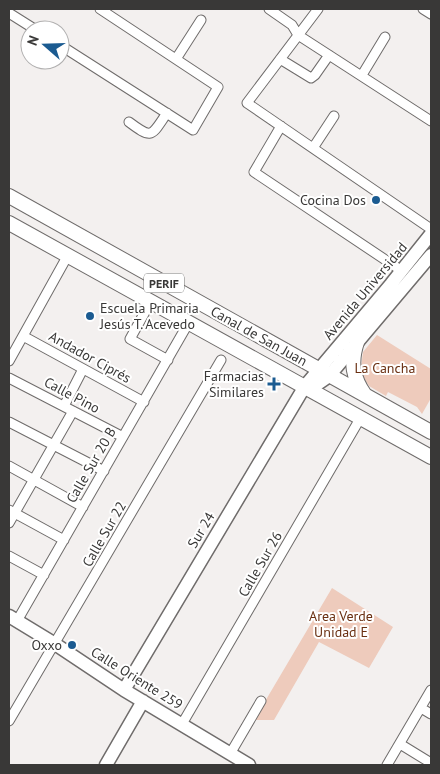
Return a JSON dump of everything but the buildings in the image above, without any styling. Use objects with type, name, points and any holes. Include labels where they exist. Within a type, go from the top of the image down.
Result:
[{"type":"main road","name":"Canal de San Juan","points":[[9,196],[431,432]]},
{"type":"main road","name":"Canal de San Juan","points":[[9,223],[361,417],[416,454],[431,457]]},
{"type":"main road","points":[[357,342],[352,364],[358,385],[366,396]]},
{"type":"street","points":[[70,52],[193,130],[218,87],[100,9]]},
{"type":"street","points":[[269,9],[292,25],[298,35],[431,121]]},
{"type":"street","points":[[318,9],[247,103],[429,229],[431,217]]},
{"type":"street","points":[[423,9],[431,14]]},
{"type":"street","points":[[9,13],[20,20]]},
{"type":"street","points":[[176,59],[201,20]]},
{"type":"street","points":[[362,75],[385,37]]},
{"type":"street","points":[[280,59],[311,78],[330,55]]},
{"type":"street","points":[[129,122],[146,134],[150,134],[154,132],[167,113]]},
{"type":"street","points":[[313,148],[334,116]]},
{"type":"street","points":[[281,126],[254,172],[402,271]]},
{"type":"street","name":"Avenida Universidad","points":[[304,386],[316,385],[402,271],[429,229]]},
{"type":"street","name":"Avenida Universidad","points":[[324,373],[357,342],[431,255]]},
{"type":"street","points":[[9,361],[68,256]]},
{"type":"street","points":[[151,302],[130,339],[168,360]]},
{"type":"street","name":"Calle Sur 20 B","points":[[13,619],[44,575],[189,322]]},
{"type":"street","name":"Andador Ciprés","points":[[23,336],[144,402]]},
{"type":"street","name":"Calle Sur 22","points":[[9,721],[11,711],[55,644],[221,360]]},
{"type":"street","points":[[64,406],[83,369]]},
{"type":"street","name":"Calle Pino","points":[[9,378],[123,437]]},
{"type":"street","name":"Sur 24","points":[[124,690],[304,386]]},
{"type":"street","points":[[9,523],[12,512],[34,480],[73,411]]},
{"type":"street","name":"Calle Sur 26","points":[[182,724],[361,417]]},
{"type":"street","points":[[9,422],[104,471]]},
{"type":"street","points":[[9,466],[83,507]]},
{"type":"street","points":[[12,512],[64,540]]},
{"type":"street","points":[[9,556],[44,575]]},
{"type":"street","name":"Calle Oriente 259","points":[[13,619],[55,644],[124,690],[249,765]]},
{"type":"street","points":[[387,765],[431,690]]},
{"type":"street","points":[[106,765],[143,701]]},
{"type":"street","points":[[230,754],[261,701]]},
{"type":"street","points":[[421,708],[431,714]]},
{"type":"street","points":[[400,744],[431,763]]},
{"type":"green space","name":"La Cancha","points":[[377,335],[431,369],[431,398],[422,414],[417,407],[388,392],[386,396],[369,386],[362,375],[363,352]]},
{"type":"green space","name":"Area Verde Unidad E","points":[[332,588],[393,627],[369,668],[319,642],[274,720],[254,720]]},
{"type":"place","name":"Cocina Dos","points":[[376,200]]},
{"type":"place","name":"Escuela Primaria Jesús T. Acevedo","points":[[90,316]]},
{"type":"place","name":"Farmacias Similares","points":[[274,384]]},
{"type":"place","name":"Oxxo","points":[[72,645]]}]
